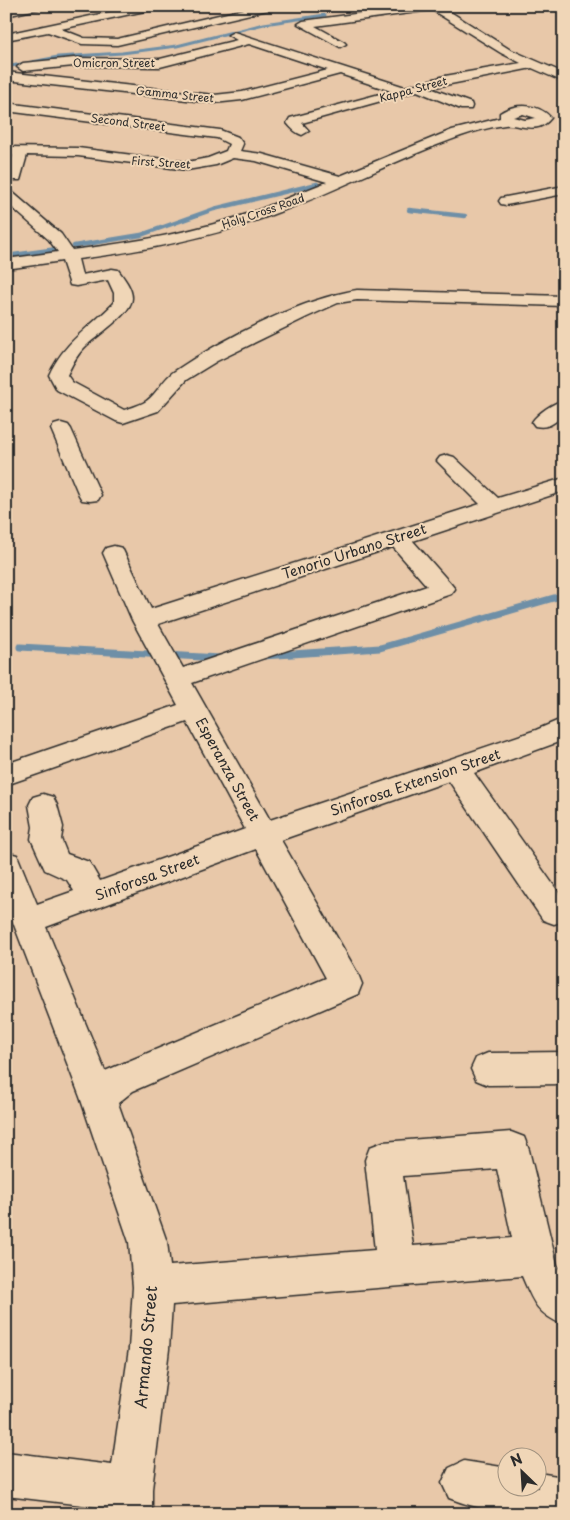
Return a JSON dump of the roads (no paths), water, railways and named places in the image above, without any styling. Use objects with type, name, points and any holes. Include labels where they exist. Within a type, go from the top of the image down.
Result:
[{"type":"street","points":[[6,13],[38,6]]},
{"type":"street","points":[[6,37],[154,6]]},
{"type":"street","points":[[51,29],[74,40],[106,42],[130,40],[272,6]]},
{"type":"street","points":[[340,44],[303,24],[393,12],[413,12],[434,7],[488,41],[564,78]]},
{"type":"street","points":[[393,12],[408,23]]},
{"type":"street","points":[[346,18],[362,26]]},
{"type":"street","points":[[201,23],[404,91]]},
{"type":"street","points":[[329,26],[346,35],[329,38]]},
{"type":"street","name":"Omicron Street","points":[[6,70],[74,62],[160,63],[250,40]]},
{"type":"street","name":"Kappa Street","points":[[298,126],[450,78],[532,64]]},
{"type":"street","name":"Gamma Street","points":[[6,76],[204,98],[226,103],[242,96],[341,70]]},
{"type":"street","points":[[417,87],[466,106]]},
{"type":"street","name":"Second Street","points":[[6,107],[220,134],[233,140],[236,144],[232,154]]},
{"type":"street","name":"Holy Cross Road","points":[[6,264],[140,246],[204,231],[260,214],[457,133],[508,120],[505,116],[516,110],[540,114],[556,110]]},
{"type":"street","name":"First Street","points":[[6,151],[78,152],[187,166],[211,162],[232,154],[257,157],[341,181]]},
{"type":"street","points":[[15,177],[21,151]]},
{"type":"street","points":[[506,201],[564,190]]},
{"type":"street","points":[[6,194],[55,237],[69,257],[76,281],[112,274],[123,291],[125,298],[122,305],[90,331],[74,347],[59,372],[58,378],[64,386],[73,392],[123,417],[150,407],[179,376],[210,357],[265,329],[342,297],[357,295],[564,301]]},
{"type":"street","points":[[542,422],[564,406]]},
{"type":"street","points":[[61,429],[90,495]]},
{"type":"street","points":[[447,461],[494,506]]},
{"type":"street","name":"Tenorio Urbano Street","points":[[144,620],[564,484]]},
{"type":"street","points":[[178,679],[443,589],[397,537]]},
{"type":"street","name":"Esperanza Street","points":[[98,1097],[121,1080],[346,984],[144,620],[114,553]]},
{"type":"street","points":[[6,775],[194,709]]},
{"type":"street","name":"Sinforosa Extension Street","points":[[264,834],[546,737],[564,728]]},
{"type":"street","points":[[456,768],[554,911]]},
{"type":"street","points":[[43,805],[48,827],[46,839],[56,862],[78,871],[93,897]]},
{"type":"street","name":"Sinforosa Street","points":[[29,920],[264,834]]},
{"type":"street","name":"Armando Street","points":[[6,864],[98,1097],[148,1242],[152,1287],[149,1349],[130,1501]]},
{"type":"street","points":[[488,1069],[564,1068]]},
{"type":"street","points":[[396,1267],[383,1160],[511,1150],[535,1256],[544,1284],[552,1296],[564,1305]]},
{"type":"street","points":[[152,1287],[535,1256]]},
{"type":"street","points":[[6,1474],[130,1501]]},
{"type":"street","points":[[464,1484],[564,1499]]},
{"type":"waterway","points":[[6,67],[58,57],[122,53],[177,46],[264,24],[325,15]]},
{"type":"waterway","points":[[74,246],[141,235],[214,209],[317,184]]},
{"type":"waterway","points":[[409,210],[465,216]]},
{"type":"waterway","points":[[6,256],[57,249]]},
{"type":"waterway","points":[[263,656],[380,648],[564,595]]},
{"type":"waterway","points":[[20,647],[220,658]]}]
